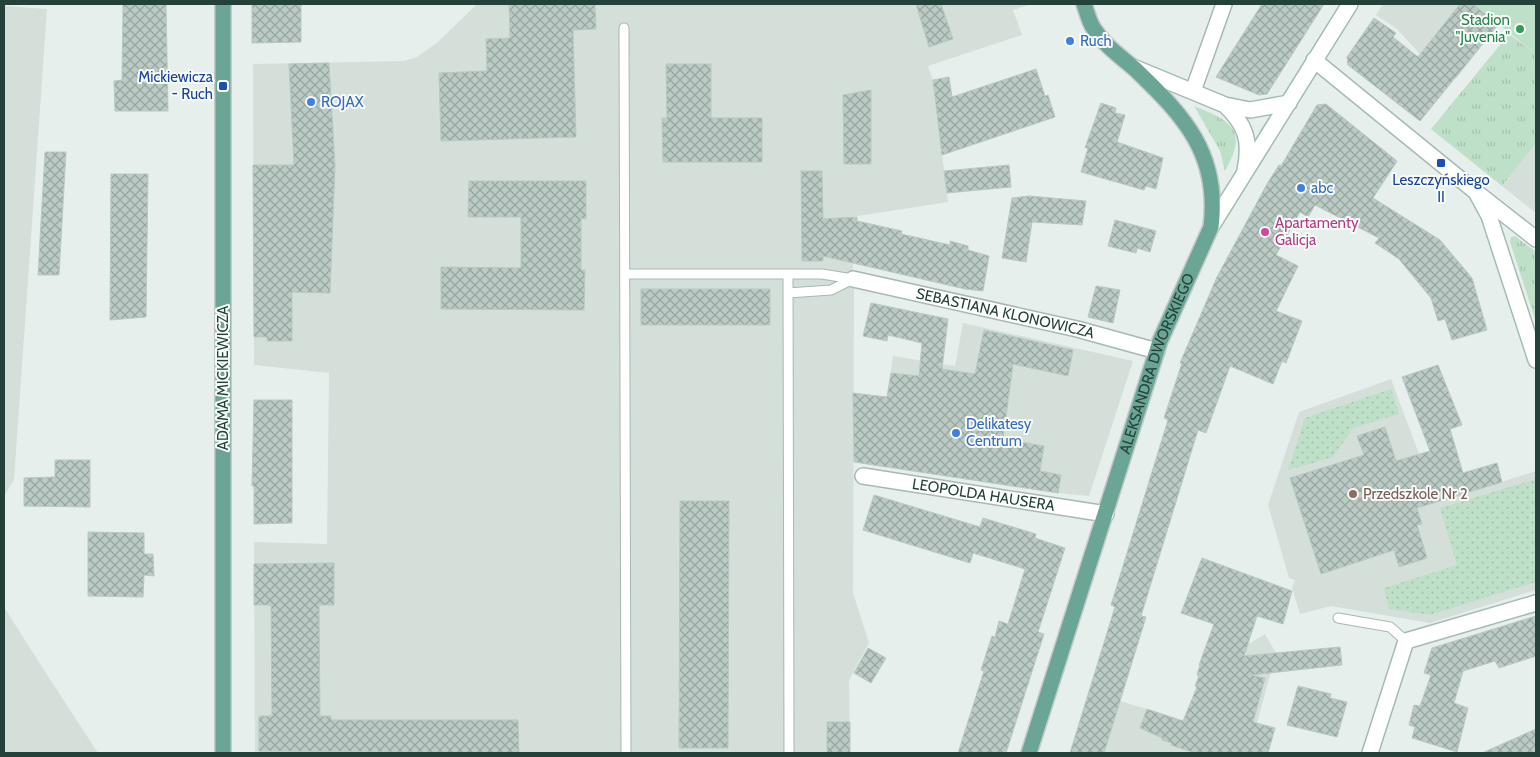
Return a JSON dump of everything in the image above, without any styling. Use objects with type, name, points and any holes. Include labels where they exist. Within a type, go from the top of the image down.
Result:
[{"type":"main road","name":"ADAMA MICKIEWICZA","points":[[223,4],[223,753]]},
{"type":"main road","points":[[1084,4],[1093,28],[1107,46],[1133,68],[1176,110],[1205,158],[1213,183],[1211,227]]},
{"type":"main road","name":"ALEKSANDRA DWORSKIEGO","points":[[1028,753],[1157,352],[1211,227]]},
{"type":"street","points":[[1193,91],[1224,4]]},
{"type":"street","name":"ALEKSANDRA DWORSKIEGO","points":[[1211,227],[1244,177],[1350,4]]},
{"type":"street","points":[[1314,60],[1536,239]]},
{"type":"street","points":[[1133,68],[1225,105],[1250,110],[1289,103]]},
{"type":"street","points":[[1225,105],[1239,118],[1244,130],[1247,146],[1244,177]]},
{"type":"street","points":[[1476,192],[1489,216],[1536,360]]},
{"type":"street","name":"SEBASTIANA KLONOWICZA","points":[[853,279],[1060,325],[1157,352]]},
{"type":"street","name":"LEOPOLDA HAUSERA","points":[[863,476],[1106,514]]},
{"type":"street","points":[[1370,753],[1406,641],[1536,603]]},
{"type":"lane","points":[[624,28],[626,753]]},
{"type":"lane","points":[[625,274],[822,274],[853,279]]},
{"type":"lane","points":[[788,274],[789,753]]},
{"type":"lane","points":[[788,293],[831,290],[853,279]]},
{"type":"lane","points":[[1338,618],[1390,627],[1406,641]]},
{"type":"shaded area","points":[[477,4],[1031,4],[1013,10],[1022,35],[928,66],[933,80],[948,202],[851,217],[854,291],[853,593],[869,643],[849,680],[850,753],[255,753],[254,542],[327,544],[329,373],[254,365],[253,64],[404,61],[417,57],[438,42]]},
{"type":"shaded area","points":[[1383,4],[1472,4],[1498,25],[1456,79],[1449,73],[1441,72],[1419,53],[1397,29],[1376,15]]},
{"type":"shaded area","points":[[4,6],[47,9],[14,480],[4,496]]},
{"type":"shaded area","points":[[1536,143],[1536,213],[1502,186]]},
{"type":"shaded area","points":[[963,323],[1133,361],[1089,496],[1058,493],[887,398],[893,356],[955,366]]},
{"type":"shaded area","name":"Przedszkole Nr 2","points":[[1391,379],[1437,502],[1536,471],[1536,590],[1430,623],[1331,606],[1300,614],[1292,588],[1295,580],[1289,578],[1268,505],[1299,412]]},
{"type":"shaded area","points":[[4,607],[42,667],[98,753],[4,753]]},
{"type":"shaded area","points":[[1265,634],[1276,653],[1249,753],[1104,753],[1120,701],[1150,710],[1188,729],[1203,654],[1222,660]]},
{"type":"green space","name":"Stadion \"Juvenia\"","points":[[1473,4],[1536,4],[1536,54]]},
{"type":"green space","points":[[1509,34],[1536,54],[1536,143],[1502,186],[1431,129]]},
{"type":"green space","points":[[1194,106],[1218,117],[1232,128],[1235,136],[1235,145],[1232,157],[1225,171],[1220,151]]},
{"type":"green space","points":[[1515,236],[1536,252],[1536,322],[1510,242],[1511,237]]},
{"type":"green space","points":[[1391,389],[1399,414],[1353,428],[1333,457],[1288,470],[1305,418]]},
{"type":"green space","points":[[1536,479],[1536,582],[1430,615],[1389,609],[1384,588],[1457,565],[1440,508]]},
{"type":"building","points":[[123,4],[166,4],[168,111],[115,111],[114,81],[122,80]]},
{"type":"building","points":[[252,4],[301,4],[301,42],[252,43]]},
{"type":"building","points":[[509,4],[595,4],[596,29],[573,30],[576,137],[441,141],[439,73],[487,71],[486,39],[510,38]]},
{"type":"building","points":[[916,4],[941,4],[953,39],[929,47]]},
{"type":"building","points":[[1262,4],[1324,4],[1267,94],[1259,95],[1216,77]]},
{"type":"building","points":[[1460,4],[1473,4],[1498,25],[1420,121],[1348,65],[1347,57],[1374,18],[1396,33],[1393,37],[1418,57]]},
{"type":"building","points":[[329,63],[335,166],[330,293],[292,292],[292,341],[267,341],[267,337],[254,337],[253,165],[294,165],[289,64]]},
{"type":"building","points":[[666,64],[711,64],[711,118],[762,118],[762,162],[663,162],[662,118],[667,118]]},
{"type":"building","points":[[1036,69],[1045,96],[1048,95],[1055,117],[942,155],[933,80],[949,77],[952,97]]},
{"type":"building","points":[[871,90],[871,164],[844,164],[843,95]]},
{"type":"building","points":[[1101,103],[1116,108],[1115,113],[1125,115],[1117,142],[1163,158],[1156,189],[1146,186],[1144,190],[1081,172],[1088,148],[1085,148]]},
{"type":"building","points":[[1326,104],[1397,161],[1373,198],[1440,240],[1472,278],[1487,330],[1452,340],[1445,319],[1438,321],[1431,298],[1399,259],[1375,243],[1379,238],[1315,205],[1308,217],[1300,212],[1276,255],[1298,266],[1276,311],[1302,321],[1286,363],[1282,361],[1273,384],[1230,366],[1206,433],[1198,430],[1141,616],[1146,617],[1104,753],[1070,753],[1115,607],[1111,605],[1168,420],[1164,418],[1182,363],[1180,363],[1217,277],[1267,184],[1279,165],[1281,166],[1317,105]]},
{"type":"building","points":[[45,152],[66,152],[59,275],[38,275]]},
{"type":"building","points":[[1009,165],[1011,187],[947,193],[944,171]]},
{"type":"building","points":[[801,171],[822,171],[823,219],[857,217],[857,221],[902,231],[901,234],[950,245],[950,241],[968,246],[968,250],[989,256],[983,291],[965,289],[823,256],[823,261],[802,261]]},
{"type":"building","points":[[111,174],[148,174],[146,317],[110,320]]},
{"type":"building","points":[[469,181],[586,181],[586,219],[581,218],[581,270],[585,270],[584,310],[441,309],[441,267],[521,268],[521,217],[468,217]]},
{"type":"building","points":[[1029,196],[1086,201],[1082,225],[1032,222],[1026,262],[1002,258],[1012,198]]},
{"type":"building","points":[[1115,220],[1156,231],[1150,252],[1137,248],[1136,253],[1108,246]]},
{"type":"building","points":[[1096,286],[1120,290],[1113,323],[1088,317]]},
{"type":"building","points":[[641,289],[770,289],[770,325],[641,325]]},
{"type":"building","points":[[871,303],[948,319],[942,369],[975,374],[984,330],[1073,350],[1068,376],[1013,364],[1003,439],[1044,446],[1040,471],[1061,475],[1058,493],[854,462],[853,393],[887,397],[891,373],[919,376],[922,343],[888,335],[887,341],[863,336]]},
{"type":"building","points":[[1438,365],[1462,425],[1450,429],[1463,473],[1497,463],[1502,482],[1417,508],[1422,524],[1417,525],[1427,558],[1399,567],[1394,550],[1321,574],[1290,478],[1364,455],[1357,436],[1385,427],[1396,461],[1430,451],[1402,377]]},
{"type":"building","points":[[254,400],[292,400],[292,523],[254,524],[254,486],[252,486]]},
{"type":"building","points":[[55,460],[90,460],[90,507],[24,506],[24,478],[55,477]]},
{"type":"building","points":[[874,495],[980,527],[983,518],[1036,534],[1035,538],[1065,548],[1038,632],[1044,634],[1006,753],[958,753],[984,671],[981,670],[992,636],[995,637],[999,621],[1008,624],[1025,569],[973,553],[970,563],[863,530]]},
{"type":"building","points":[[680,501],[729,501],[728,748],[679,748]]},
{"type":"building","points":[[88,532],[144,533],[144,554],[153,554],[154,576],[144,575],[143,597],[88,596]]},
{"type":"building","points":[[1202,558],[1292,591],[1283,624],[1257,616],[1244,656],[1340,647],[1342,665],[1251,675],[1265,678],[1253,722],[1275,728],[1268,753],[1195,753],[1171,745],[1172,743],[1162,740],[1162,738],[1140,728],[1147,709],[1183,721],[1197,687],[1195,686],[1199,676],[1197,675],[1199,665],[1214,624],[1181,613]]},
{"type":"building","points":[[334,563],[334,605],[319,605],[320,716],[331,716],[331,720],[518,720],[519,753],[259,751],[259,716],[272,716],[271,605],[254,605],[254,564]]},
{"type":"building","points":[[1536,616],[1536,656],[1499,668],[1495,661],[1463,671],[1454,703],[1468,708],[1457,752],[1412,738],[1415,727],[1409,725],[1414,705],[1420,706],[1431,675],[1424,673],[1432,648]]},
{"type":"building","points":[[868,648],[886,658],[871,683],[854,673]]},
{"type":"building","points":[[1298,686],[1331,694],[1330,698],[1347,702],[1337,737],[1287,725]]},
{"type":"building","points":[[827,722],[850,722],[850,753],[827,753]]},
{"type":"building","points":[[1536,729],[1536,753],[1482,753]]},
{"type":"place","name":"Stadion \"Juvenia\"","points":[[1520,29]]},
{"type":"place","name":"Ruch","points":[[1070,41]]},
{"type":"place","name":"Mickiewicza - Ruch","points":[[223,86]]},
{"type":"place","name":"ROJAX","points":[[311,102]]},
{"type":"place","name":"Leszczyńskiego II","points":[[1441,163]]},
{"type":"place","name":"abc","points":[[1301,188]]},
{"type":"place","name":"Apartamenty Galicja","points":[[1265,232]]},
{"type":"place","name":"Delikatesy Centrum","points":[[956,433]]},
{"type":"place","name":"Przedszkole Nr 2","points":[[1353,494]]}]
